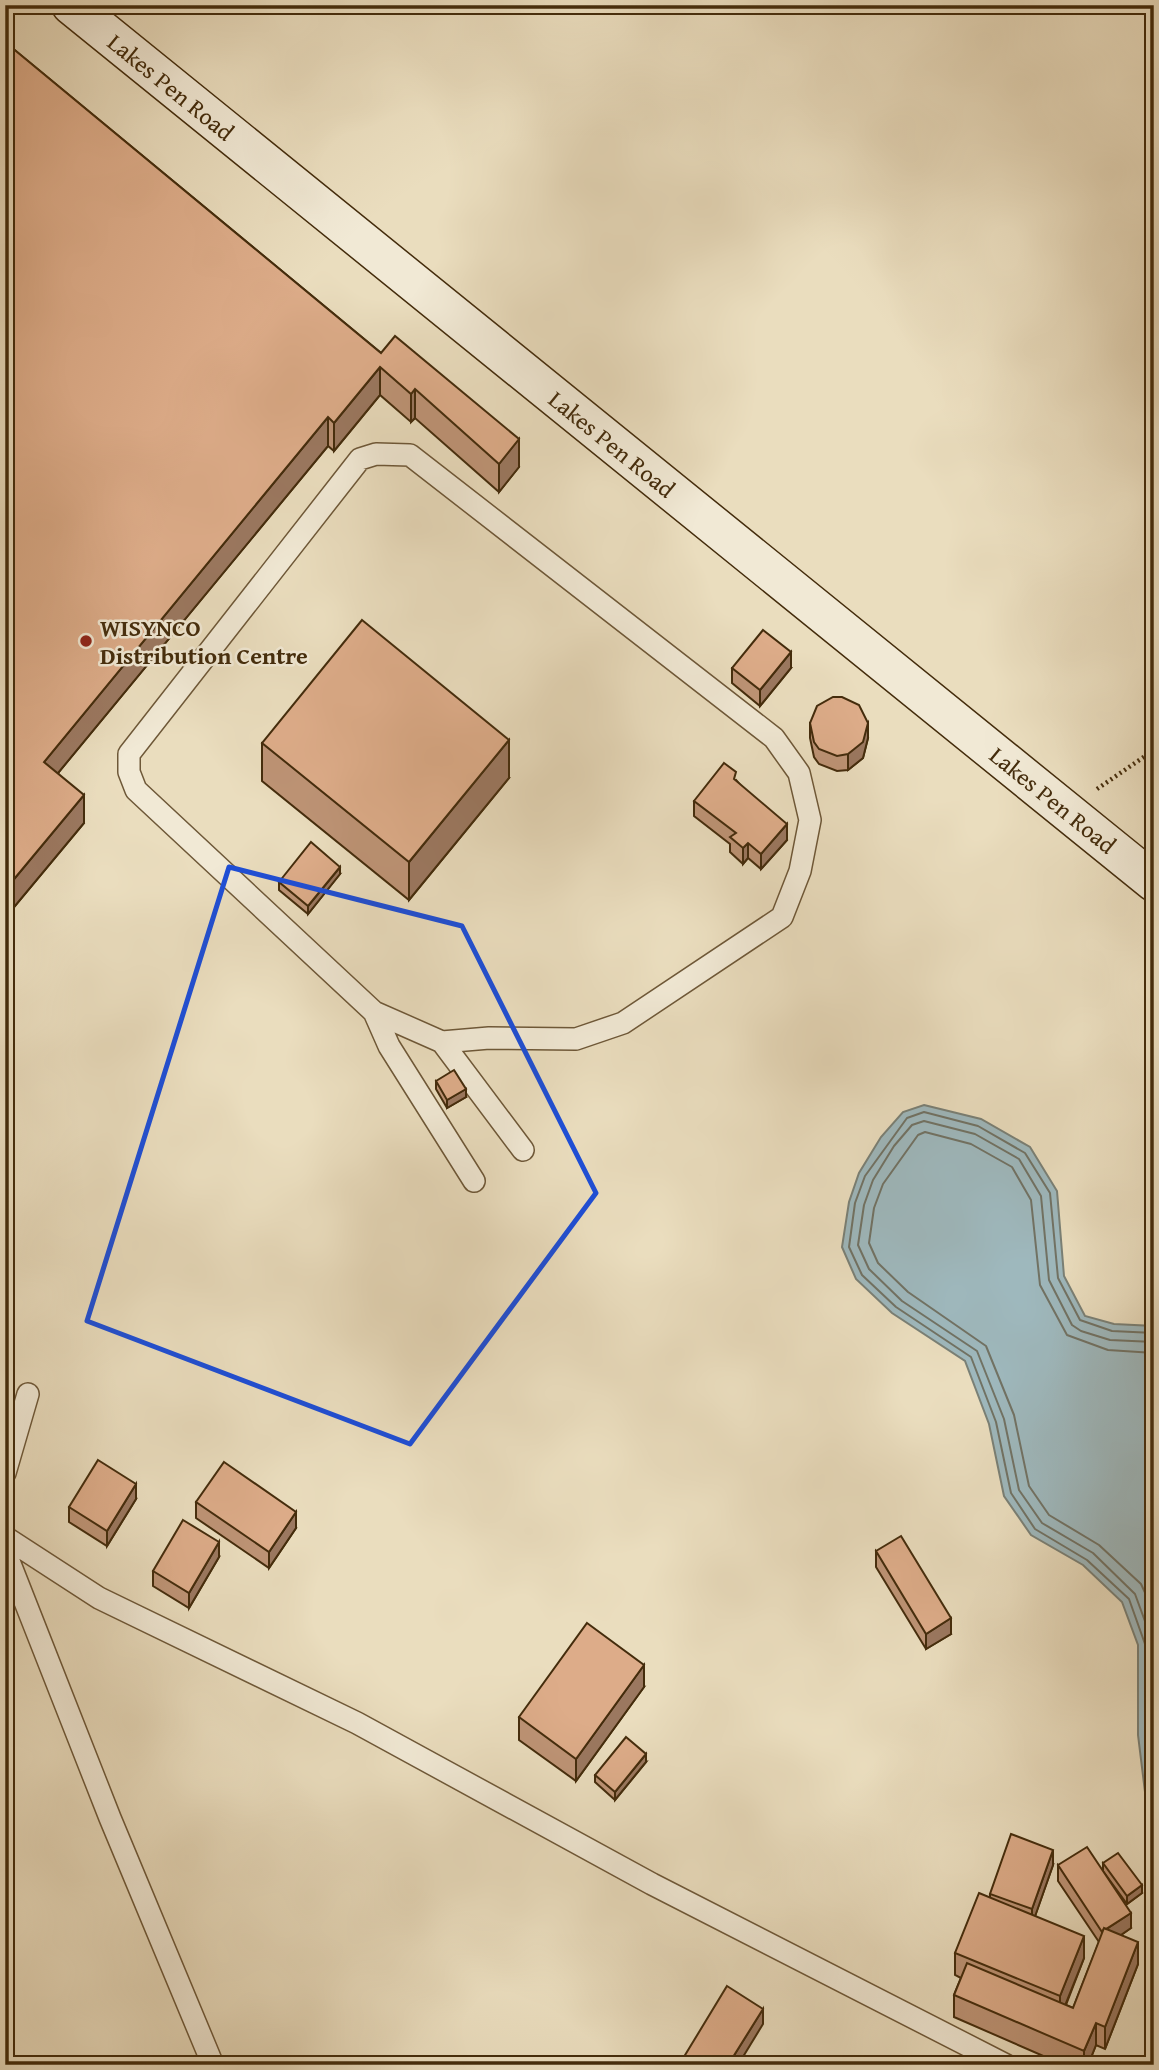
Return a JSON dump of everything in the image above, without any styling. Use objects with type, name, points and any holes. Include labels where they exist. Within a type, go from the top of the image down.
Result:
[{"type":"street","name":"Lakes Pen Road","points":[[71,5],[1154,882]]},
{"type":"lane","points":[[376,454],[410,455],[774,738],[799,773],[810,820],[800,871],[782,917],[623,1023],[576,1039],[489,1038],[442,1042],[374,1012],[136,790],[129,772],[129,754],[360,459],[376,454]]},
{"type":"lane","points":[[374,1012],[388,1046],[474,1181]]},
{"type":"lane","points":[[442,1042],[523,1150]]},
{"type":"lane","points":[[5,1473],[28,1394]]},
{"type":"lane","points":[[5,1537],[99,1598],[357,1723],[652,1884],[934,2025],[1006,2065]]},
{"type":"lane","points":[[5,1551],[110,1818],[213,2065]]},
{"type":"path","points":[[1066,810],[1154,750]]},
{"type":"highlighted area","points":[[229,867],[462,926],[596,1193],[410,1444],[87,1321]]},
{"type":"water","points":[[924,1105],[981,1119],[1030,1147],[1057,1191],[1064,1276],[1085,1316],[1114,1324],[1154,1326],[1154,1812],[1145,1792],[1138,1735],[1138,1645],[1122,1602],[1083,1565],[1031,1535],[1004,1496],[989,1424],[965,1361],[892,1313],[856,1279],[842,1247],[849,1202],[859,1173],[881,1137],[903,1112]]},
{"type":"building","name":"WISYNCO Distribution Centre","points":[[5,42],[381,353],[395,336],[519,439],[499,464],[415,389],[411,394],[380,367],[334,423],[328,417],[44,762],[84,795],[5,890]]},
{"type":"building","points":[[362,620],[509,740],[409,862],[262,743]]},
{"type":"building","points":[[763,630],[791,652],[760,690],[732,668]]},
{"type":"building","points":[[833,697],[842,697],[859,705],[868,723],[863,742],[848,754],[837,756],[819,749],[814,742],[810,723],[817,706]]},
{"type":"building","points":[[724,763],[736,772],[734,779],[787,824],[761,854],[748,843],[743,848],[730,837],[736,833],[694,801]]},
{"type":"building","points":[[311,842],[340,867],[308,906],[279,882]]},
{"type":"building","points":[[454,1070],[466,1089],[447,1100],[436,1081]]},
{"type":"building","points":[[98,1460],[136,1484],[107,1531],[69,1507]]},
{"type":"building","points":[[224,1462],[296,1512],[269,1552],[196,1502]]},
{"type":"building","points":[[183,1520],[219,1542],[189,1593],[153,1571]]},
{"type":"building","points":[[901,1536],[951,1618],[926,1634],[876,1551]]},
{"type":"building","points":[[587,1623],[644,1665],[576,1759],[519,1717]]},
{"type":"building","points":[[626,1737],[646,1754],[615,1792],[595,1775]]},
{"type":"building","points":[[1011,1834],[1053,1850],[1032,1909],[990,1894]]},
{"type":"building","points":[[1087,1847],[1131,1913],[1104,1928],[1102,1932],[1058,1865]]},
{"type":"building","points":[[1118,1853],[1142,1885],[1127,1896],[1103,1863]]},
{"type":"building","points":[[979,1893],[1084,1936],[1060,1996],[955,1953]]},
{"type":"building","points":[[1104,1928],[1138,1942],[1105,2027],[1096,2023],[1084,2051],[954,1995],[967,1963],[1073,2008]]},
{"type":"building","points":[[727,1986],[763,2009],[728,2065],[679,2065]]},
{"type":"place","name":"WISYNCO Distribution Centre","points":[[86,641]]}]
